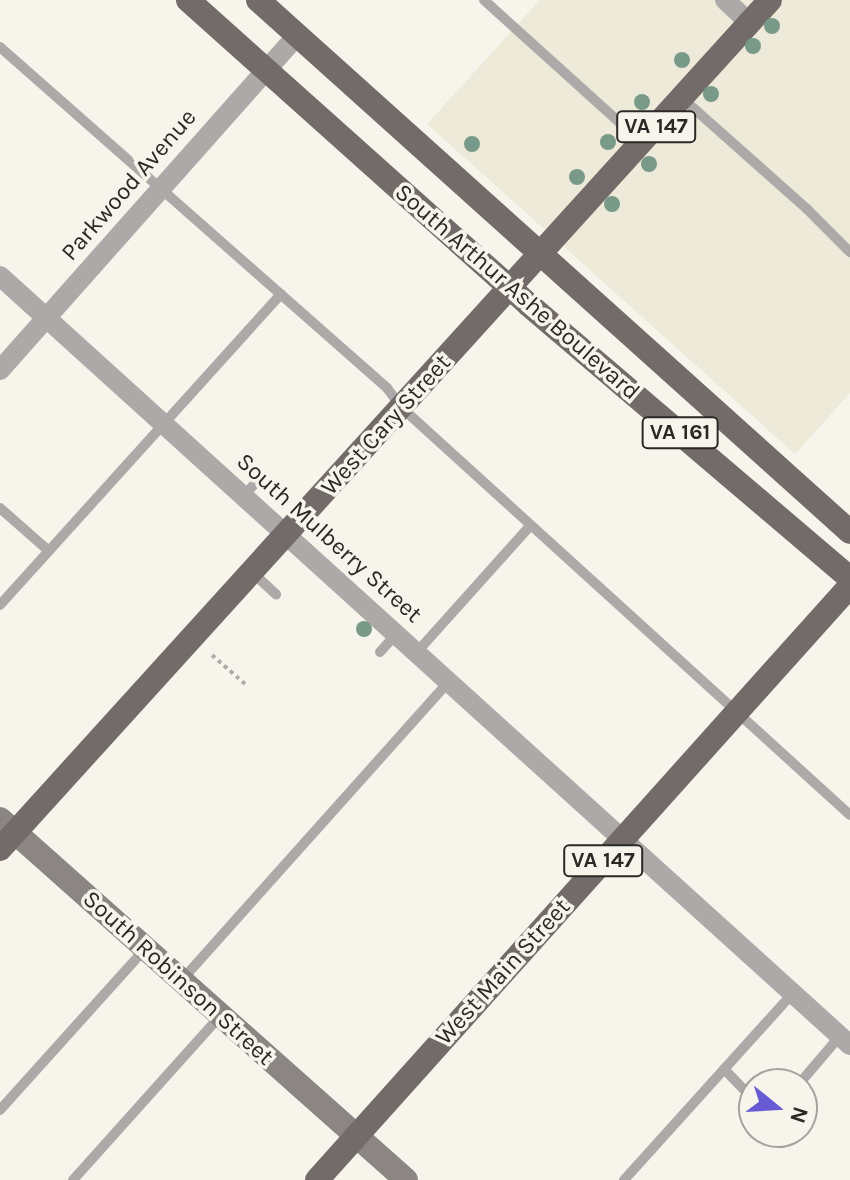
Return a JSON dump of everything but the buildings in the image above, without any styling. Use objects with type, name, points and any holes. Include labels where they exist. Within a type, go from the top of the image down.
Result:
[{"type":"main road","name":"South Arthur Ashe Boulevard","points":[[188,0],[510,289],[850,578]]},
{"type":"main road","name":"South Arthur Ashe Boulevard","points":[[258,0],[850,532]]},
{"type":"main road","name":"West Cary Street","points":[[5,834],[286,535],[762,7]]},
{"type":"main road","name":"West Main Street","points":[[317,1180],[850,586]]},
{"type":"street","points":[[725,0],[762,7]]},
{"type":"street","name":"Parkwood Avenue","points":[[0,370],[297,35]]},
{"type":"street","name":"South Mulberry Street","points":[[0,276],[845,1040]]},
{"type":"street","name":"South Robinson Street","points":[[5,834],[145,949],[406,1180]]},
{"type":"lane","points":[[484,0],[641,142]]},
{"type":"lane","points":[[0,47],[387,388],[402,408],[850,815]]},
{"type":"lane","points":[[682,98],[807,209],[850,252]]},
{"type":"lane","points":[[0,605],[281,294]]},
{"type":"lane","points":[[244,496],[259,479]]},
{"type":"lane","points":[[0,508],[49,551]]},
{"type":"lane","points":[[0,527],[9,516]]},
{"type":"lane","points":[[417,652],[530,526]]},
{"type":"lane","points":[[252,572],[276,594]]},
{"type":"lane","points":[[380,652],[396,634]]},
{"type":"lane","points":[[180,981],[449,681]]},
{"type":"lane","points":[[0,1110],[145,949]]},
{"type":"lane","points":[[624,1180],[793,993]]},
{"type":"lane","points":[[73,1180],[220,1016]]},
{"type":"lane","points":[[816,1068],[845,1040]]},
{"type":"lane","points":[[724,1069],[738,1083]]},
{"type":"path","points":[[212,655],[245,684]]},
{"type":"shaded area","points":[[540,0],[850,0],[850,393],[795,454],[427,124]]}]
